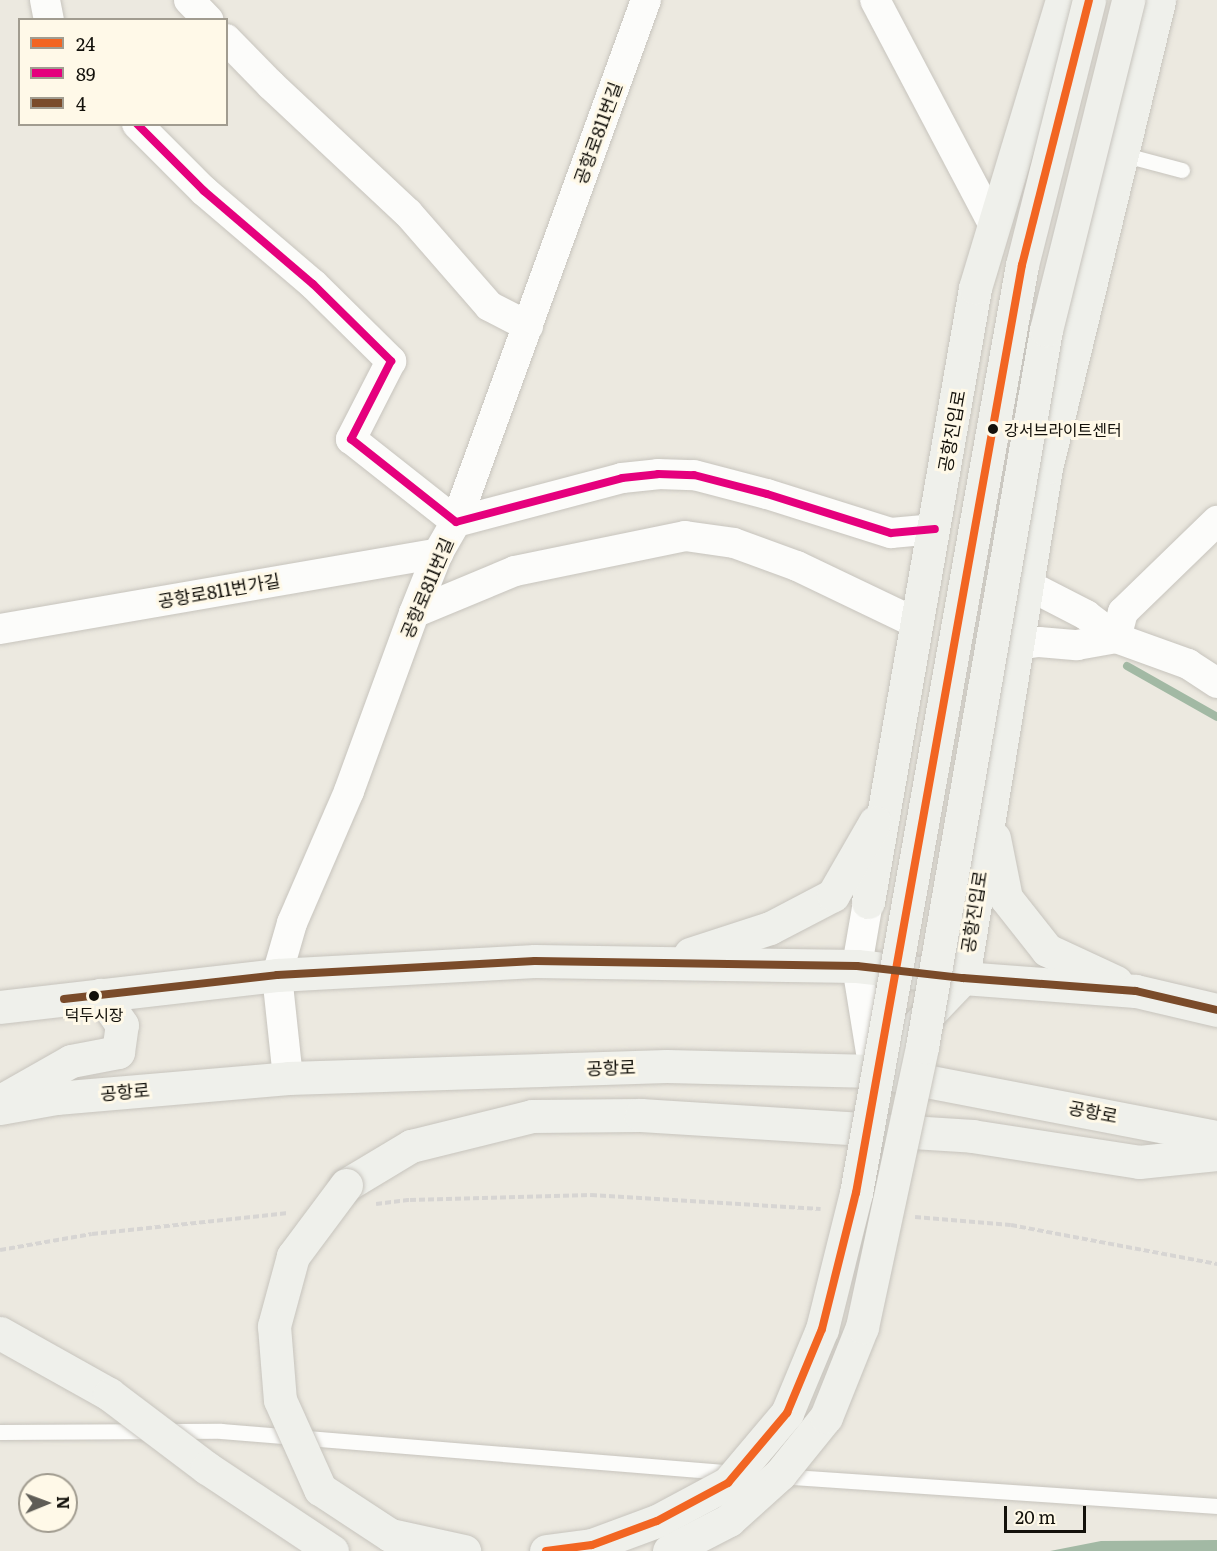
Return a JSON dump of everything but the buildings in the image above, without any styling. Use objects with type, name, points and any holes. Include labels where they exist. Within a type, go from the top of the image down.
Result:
[{"type":"main road","name":"공항진입로","points":[[868,902],[935,529],[975,288],[1062,0]]},
{"type":"main road","points":[[546,1551],[592,1545],[657,1521],[728,1483],[787,1413],[822,1329],[856,1192],[1022,265],[1089,0]]},
{"type":"main road","points":[[669,1551],[729,1520],[780,1474],[826,1418],[862,1327],[922,1047],[1046,330],[1128,0]]},
{"type":"main road","name":"공항진입로","points":[[874,1071],[963,978],[1046,468],[1159,0]]},
{"type":"main road","points":[[662,963],[770,928],[833,895],[886,802]]},
{"type":"main road","points":[[989,818],[1006,898],[1047,950],[1136,991]]},
{"type":"main road","points":[[0,1006],[277,975],[535,961],[857,966],[963,978],[1136,991],[1217,1010]]},
{"type":"main road","points":[[0,1101],[70,1061],[118,1052],[122,1025],[101,995]]},
{"type":"main road","name":"공항로","points":[[0,1108],[56,1098],[288,1078],[667,1066],[874,1071],[1217,1137]]},
{"type":"main road","points":[[464,1551],[390,1535],[320,1489],[280,1400],[274,1326],[292,1256],[346,1185],[411,1146],[532,1116],[641,1115],[972,1136],[1139,1162],[1217,1154]]},
{"type":"main road","points":[[0,1333],[109,1395],[207,1468],[332,1551]]},
{"type":"street","points":[[45,0],[49,18]]},
{"type":"street","points":[[189,0],[206,18]]},
{"type":"street","name":"공항로811번길","points":[[288,1078],[277,975],[292,923],[349,791],[438,554],[456,522],[646,0]]},
{"type":"street","points":[[875,0],[994,226]]},
{"type":"street","points":[[228,41],[271,85],[408,213],[489,306],[528,326]]},
{"type":"street","points":[[138,126],[204,191],[313,284],[391,361],[351,439],[456,522],[622,478],[658,474],[694,475],[767,494],[891,533],[935,529]]},
{"type":"street","points":[[1116,638],[1123,612],[1217,521]]},
{"type":"street","points":[[414,613],[515,571],[685,536],[734,543],[797,566],[918,624]]},
{"type":"street","name":"공항로811번가길","points":[[0,629],[438,554]]},
{"type":"street","points":[[1026,584],[1086,615],[1116,638],[1188,664],[1217,683]]},
{"type":"street","points":[[1017,645],[1039,642],[1077,645],[1116,638]]},
{"type":"street","name":"공항진입로","points":[[868,902],[857,966],[874,1071]]},
{"type":"lane","points":[[1121,154],[1182,170]]},
{"type":"lane","points":[[0,1432],[221,1431],[614,1464],[1217,1506]]},
{"type":"path","points":[[375,1204],[410,1200],[591,1195],[825,1209]]},
{"type":"path","points":[[0,1250],[92,1234],[292,1212]]},
{"type":"path","points":[[906,1216],[1011,1225],[1217,1264]]},
{"type":"shaded area","points":[[1217,1540],[1217,1551],[1050,1551],[1101,1541]]},
{"type":"waterway","points":[[1127,666],[1217,717]]},
{"type":"transit line","name":"24","points":[[546,1551],[592,1545],[657,1521],[728,1483],[787,1413],[822,1329],[856,1193],[1022,265],[1089,0]]},
{"type":"transit line","name":"89","points":[[139,126],[204,191],[313,284],[391,361],[351,439],[456,522],[622,478],[658,474],[694,475],[767,494],[891,533],[935,529]]},
{"type":"transit line","name":"4","points":[[64,999],[277,975],[535,961],[857,966],[963,978],[1136,991],[1217,1010]]},
{"type":"place","name":"강서브라이트센터","points":[[993,429]]},
{"type":"place","name":"덕두시장","points":[[94,996]]}]
